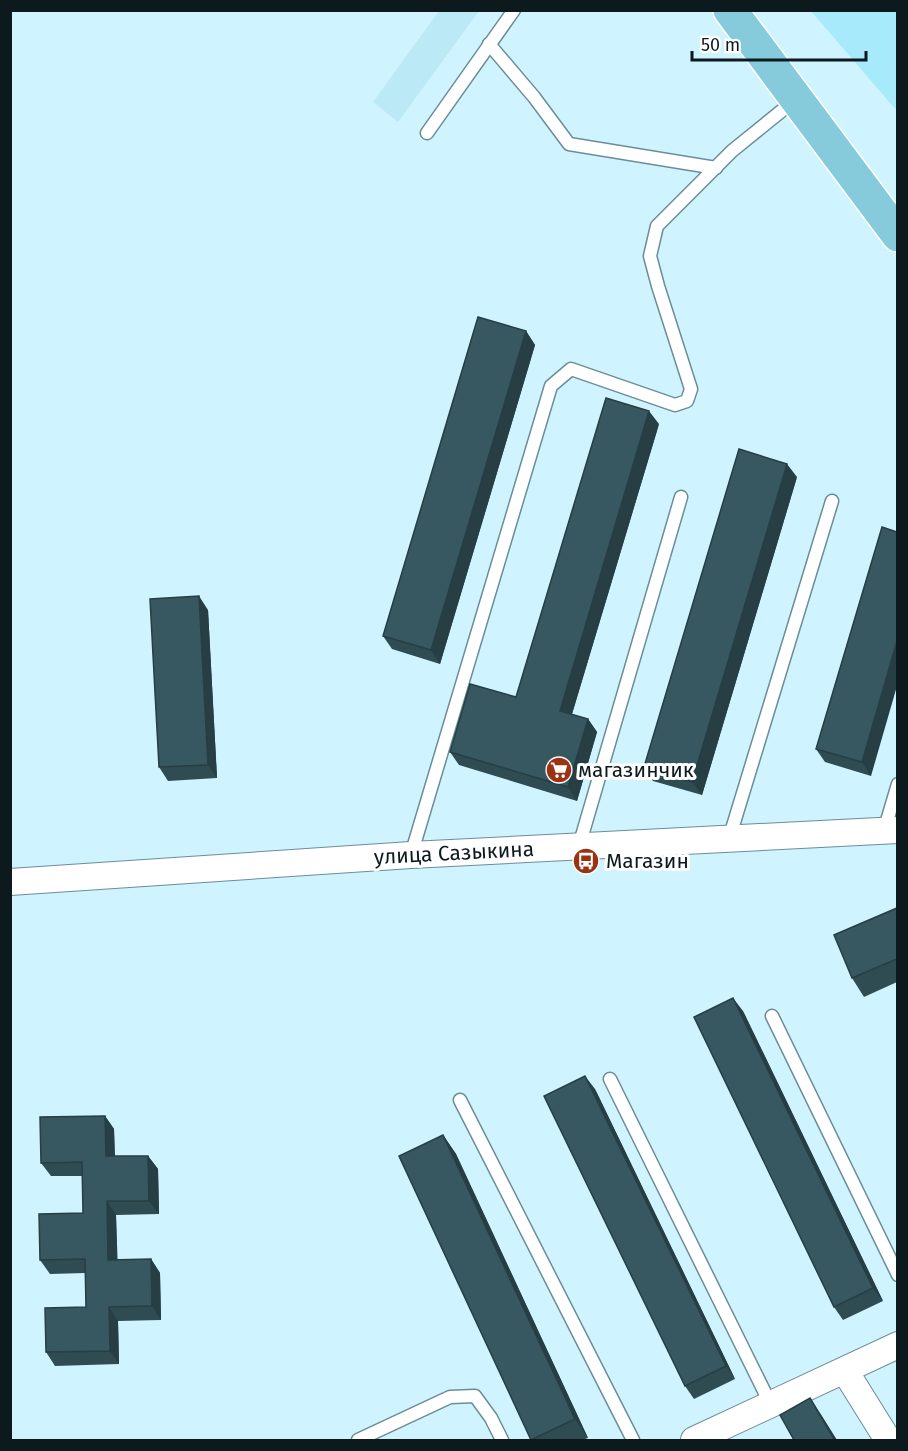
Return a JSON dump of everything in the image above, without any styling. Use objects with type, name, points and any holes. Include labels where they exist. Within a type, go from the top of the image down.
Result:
[{"type":"main road","points":[[730,10],[897,235]]},
{"type":"street","name":"улица Сазыкина","points":[[10,882],[411,855],[891,830]]},
{"type":"street","points":[[694,1440],[897,1345]]},
{"type":"street","points":[[845,1371],[888,1440]]},
{"type":"lane","points":[[427,133],[514,10]]},
{"type":"lane","points":[[489,44],[534,97],[569,144],[716,168]]},
{"type":"lane","points":[[411,855],[551,386],[571,369],[675,405],[687,401],[691,389],[650,256],[657,226],[732,151],[796,99]]},
{"type":"lane","points":[[579,846],[681,497]]},
{"type":"lane","points":[[729,839],[832,501]]},
{"type":"lane","points":[[891,830],[897,784]]},
{"type":"lane","points":[[772,1016],[897,1275]]},
{"type":"lane","points":[[610,1079],[771,1405]]},
{"type":"lane","points":[[460,1100],[633,1440]]},
{"type":"lane","points":[[358,1440],[450,1397],[475,1396],[491,1418],[502,1440]]},
{"type":"shaded area","points":[[439,11],[479,11],[398,122],[373,102]]},
{"type":"shaded area","points":[[811,11],[897,11],[897,111]]},
{"type":"building","points":[[478,317],[526,331],[431,650],[383,636]]},
{"type":"building","points":[[606,398],[649,411],[560,711],[588,719],[568,787],[450,752],[470,684],[516,697]]},
{"type":"building","points":[[739,449],[787,464],[692,782],[644,767]]},
{"type":"building","points":[[882,527],[897,532],[897,641],[862,762],[816,749]]},
{"type":"building","points":[[199,596],[208,765],[159,767],[150,599]]},
{"type":"building","points":[[897,908],[897,959],[852,978],[834,935]]},
{"type":"building","points":[[733,998],[873,1288],[834,1307],[694,1017]]},
{"type":"building","points":[[585,1076],[726,1366],[685,1386],[544,1096]]},
{"type":"building","points":[[105,1116],[106,1156],[148,1156],[149,1201],[107,1201],[108,1260],[151,1259],[152,1306],[109,1307],[110,1351],[46,1352],[45,1308],[86,1307],[85,1259],[40,1260],[39,1214],[83,1213],[82,1162],[41,1163],[40,1117]]},
{"type":"building","points":[[443,1135],[575,1419],[531,1440],[399,1156]]},
{"type":"building","points":[[810,1398],[834,1439],[794,1440],[780,1415]]},
{"type":"place","name":"магазинчик","points":[[559,770]]},
{"type":"place","name":"Магазин","points":[[586,861]]}]
